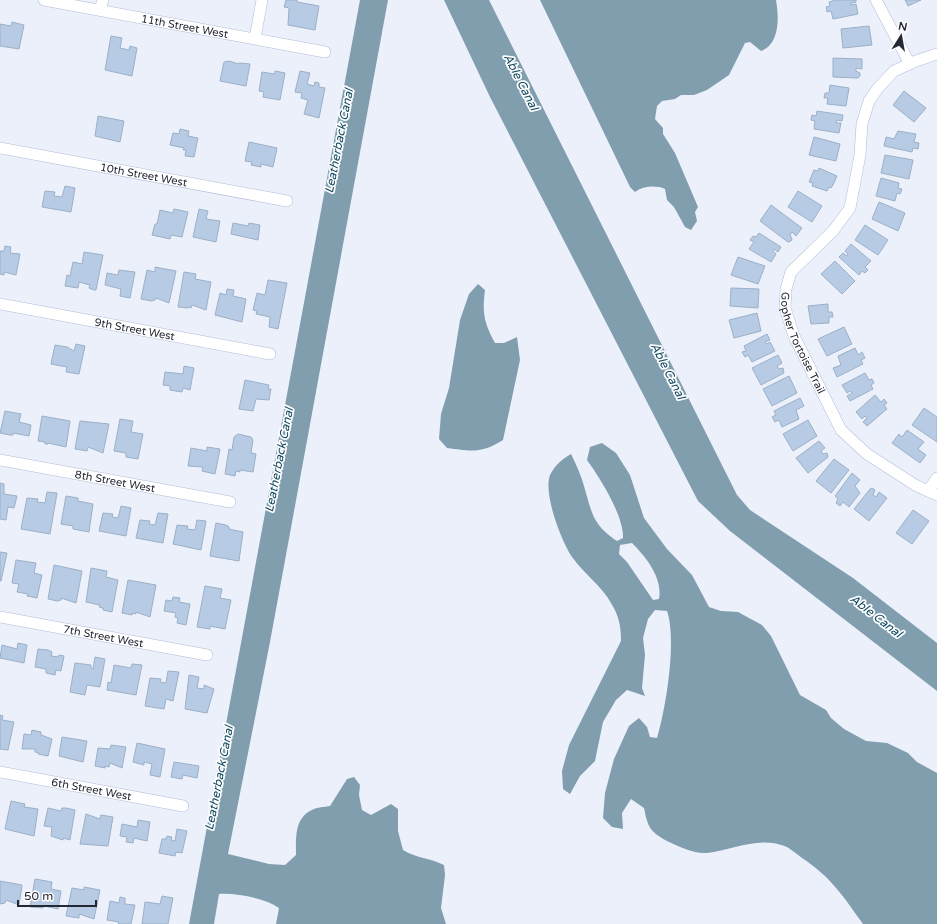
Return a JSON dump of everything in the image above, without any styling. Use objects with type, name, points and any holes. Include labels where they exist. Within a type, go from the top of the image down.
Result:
[{"type":"street","name":"11th Street West","points":[[44,0],[101,5],[325,52]]},
{"type":"street","points":[[255,38],[262,0]]},
{"type":"street","points":[[876,0],[910,64]]},
{"type":"street","name":"Gopher Tortoise Trail","points":[[932,493],[914,485],[866,454],[841,430],[794,336],[785,308],[786,288],[790,272],[833,231],[850,208],[860,155],[862,124],[869,101],[878,88],[894,71],[937,54]]},
{"type":"street","name":"10th Street West","points":[[0,148],[287,201]]},
{"type":"street","name":"9th Street West","points":[[0,304],[270,354]]},
{"type":"street","name":"8th Street West","points":[[0,460],[230,502]]},
{"type":"street","points":[[932,493],[937,478]]},
{"type":"street","name":"7th Street West","points":[[0,617],[207,655]]},
{"type":"street","name":"6th Street West","points":[[0,772],[183,806]]},
{"type":"water","name":"Leatherback Canal","points":[[360,0],[388,0],[270,642],[228,854],[269,864],[285,865],[296,855],[297,830],[302,818],[314,809],[330,806],[347,779],[354,777],[360,785],[359,795],[362,810],[371,815],[391,804],[398,809],[398,831],[403,850],[413,855],[444,865],[445,875],[441,908],[446,924],[276,924],[279,908],[273,904],[242,895],[219,894],[214,924],[189,924]]},
{"type":"water","name":"Able Canal","points":[[444,0],[489,0],[737,495],[750,510],[853,578],[937,643],[937,691],[730,531],[698,501],[490,97]]},
{"type":"water","points":[[540,0],[776,0],[778,14],[777,29],[772,42],[767,47],[761,51],[750,42],[745,43],[729,75],[707,90],[694,95],[681,95],[675,99],[662,101],[657,106],[655,119],[663,128],[663,134],[675,153],[698,207],[695,212],[697,221],[691,230],[685,227],[674,207],[667,200],[665,189],[650,187],[642,188],[635,192],[630,187]]},
{"type":"water","points":[[478,284],[485,290],[484,312],[486,324],[495,343],[504,343],[517,337],[520,360],[503,440],[488,448],[476,450],[447,448],[439,439],[441,414],[449,388],[460,320],[469,294]]},
{"type":"water","points":[[602,443],[616,453],[630,475],[644,518],[667,549],[692,575],[709,607],[721,611],[738,612],[762,625],[771,636],[800,695],[826,710],[831,718],[844,729],[866,741],[887,743],[908,753],[917,762],[937,773],[937,924],[863,924],[843,896],[829,880],[821,872],[787,847],[767,842],[747,844],[707,853],[682,848],[669,842],[654,832],[649,825],[644,808],[631,799],[622,813],[623,829],[612,827],[603,818],[605,793],[614,759],[629,726],[639,718],[647,727],[650,737],[657,738],[664,710],[671,656],[670,624],[667,611],[655,610],[648,619],[643,638],[645,655],[642,688],[645,696],[627,690],[616,700],[603,722],[595,761],[580,776],[570,794],[563,789],[562,771],[569,745],[621,641],[621,631],[616,612],[603,591],[576,563],[568,550],[554,517],[549,493],[548,483],[552,471],[559,463],[571,454],[577,466],[594,517],[602,529],[617,541],[623,538],[620,519],[615,508],[587,460],[590,447]],"holes":[[[632,543],[648,561],[656,576],[660,591],[659,599],[653,600],[627,562],[619,554],[620,545]]]},
{"type":"building","points":[[286,0],[297,0],[297,2],[319,6],[315,30],[288,25],[289,8],[284,7]]},
{"type":"building","points":[[836,0],[856,0],[856,2],[851,3],[851,5],[856,4],[858,14],[833,19],[831,11],[827,12],[826,7],[830,6],[829,2]]},
{"type":"building","points":[[905,0],[921,0],[908,6]]},
{"type":"building","points":[[12,22],[24,25],[19,49],[0,46],[0,24],[11,26]]},
{"type":"building","points":[[869,26],[872,45],[843,48],[841,29]]},
{"type":"building","points":[[111,36],[122,38],[120,48],[129,50],[130,46],[137,48],[132,76],[105,70]]},
{"type":"building","points":[[833,58],[862,59],[862,69],[856,68],[856,71],[860,73],[860,76],[858,78],[833,77]]},
{"type":"building","points":[[229,61],[239,64],[250,64],[246,86],[220,81],[224,62]]},
{"type":"building","points":[[275,71],[285,73],[280,100],[263,97],[264,92],[259,91],[262,72],[275,74]]},
{"type":"building","points":[[300,71],[310,73],[307,84],[314,86],[315,82],[319,83],[319,87],[325,88],[319,118],[304,114],[308,100],[301,98],[302,93],[295,92]]},
{"type":"building","points":[[830,85],[849,88],[846,106],[827,104],[828,98],[824,98],[825,93],[829,93]]},
{"type":"building","points":[[904,91],[926,108],[914,122],[893,105]]},
{"type":"building","points":[[817,111],[843,115],[842,121],[837,120],[836,123],[841,123],[839,133],[814,129],[815,121],[811,120],[812,115],[816,116]]},
{"type":"building","points":[[98,116],[124,121],[120,142],[95,136]]},
{"type":"building","points":[[180,129],[189,131],[188,136],[198,138],[194,157],[185,156],[186,150],[183,150],[184,148],[170,145],[173,133],[179,134]]},
{"type":"building","points":[[898,131],[916,134],[914,142],[919,143],[918,149],[913,148],[912,152],[884,146],[886,137],[894,139]]},
{"type":"building","points":[[814,137],[840,144],[836,161],[809,155]]},
{"type":"building","points":[[249,142],[277,148],[273,167],[261,164],[261,167],[251,165],[252,162],[245,161]]},
{"type":"building","points":[[885,155],[913,160],[909,179],[881,173]]},
{"type":"building","points":[[819,168],[837,176],[831,188],[829,187],[827,191],[812,186],[813,183],[809,182],[814,170],[818,171]]},
{"type":"building","points":[[881,178],[899,183],[898,188],[902,189],[900,194],[897,193],[895,201],[876,196]]},
{"type":"building","points":[[65,186],[75,188],[71,212],[42,207],[45,191],[55,192],[54,196],[62,197]]},
{"type":"building","points":[[798,191],[822,206],[812,222],[788,207]]},
{"type":"building","points":[[879,202],[905,213],[898,231],[872,219]]},
{"type":"building","points":[[771,205],[802,228],[796,236],[792,232],[790,235],[792,239],[791,241],[788,242],[760,221]]},
{"type":"building","points":[[174,209],[188,212],[182,237],[171,235],[170,239],[152,235],[155,224],[157,224],[160,210],[173,213]]},
{"type":"building","points":[[199,209],[208,211],[206,219],[220,221],[216,242],[193,237]]},
{"type":"building","points":[[233,223],[248,226],[249,223],[260,225],[258,240],[231,234]]},
{"type":"building","points":[[865,225],[888,240],[878,255],[855,240]]},
{"type":"building","points":[[759,233],[781,247],[778,252],[774,249],[773,251],[776,254],[771,262],[749,249],[754,242],[750,240],[753,236],[756,237]]},
{"type":"building","points":[[851,244],[871,261],[865,267],[868,270],[865,273],[862,271],[859,275],[839,257],[843,253],[847,256],[848,254],[845,251]]},
{"type":"building","points":[[5,246],[11,247],[10,253],[20,254],[16,275],[4,272],[4,275],[0,274],[0,251],[4,251]]},
{"type":"building","points":[[84,252],[103,255],[96,290],[89,288],[90,285],[79,282],[78,288],[65,286],[67,275],[70,276],[73,262],[82,264]]},
{"type":"building","points":[[738,257],[765,266],[758,284],[731,275]]},
{"type":"building","points":[[835,261],[855,281],[842,294],[821,274]]},
{"type":"building","points":[[155,267],[176,271],[169,303],[156,298],[155,300],[151,301],[141,299],[147,270],[155,272]]},
{"type":"building","points":[[119,270],[135,272],[130,298],[120,296],[121,289],[105,285],[107,273],[118,275]]},
{"type":"building","points":[[184,272],[196,274],[195,279],[211,282],[206,310],[192,305],[191,308],[178,307]]},
{"type":"building","points":[[268,280],[287,283],[278,329],[269,327],[270,317],[256,314],[257,311],[253,310],[257,293],[265,295]]},
{"type":"building","points":[[731,288],[759,289],[758,308],[730,306]]},
{"type":"building","points":[[227,289],[234,290],[233,296],[246,299],[242,322],[215,315],[220,293],[226,295]]},
{"type":"building","points":[[828,304],[828,312],[832,312],[833,317],[829,317],[829,323],[811,324],[808,306]]},
{"type":"building","points":[[757,313],[761,331],[734,338],[729,320]]},
{"type":"building","points":[[844,327],[852,344],[827,356],[818,339]]},
{"type":"building","points":[[767,334],[770,340],[765,342],[767,344],[770,342],[775,351],[752,362],[748,355],[745,357],[742,352],[746,351],[744,346]]},
{"type":"building","points":[[76,344],[85,346],[79,374],[66,372],[67,367],[51,364],[55,345],[67,347],[74,351]]},
{"type":"building","points":[[855,348],[858,355],[862,352],[865,358],[861,360],[863,364],[837,377],[833,368],[841,365],[838,356]]},
{"type":"building","points":[[778,355],[782,363],[777,366],[779,369],[783,368],[784,373],[761,385],[752,368]]},
{"type":"building","points":[[184,366],[194,368],[190,390],[183,388],[182,392],[170,390],[170,386],[163,385],[165,372],[183,374]]},
{"type":"building","points":[[865,373],[869,380],[872,379],[874,383],[871,385],[873,389],[850,401],[847,396],[852,393],[850,391],[847,393],[842,385]]},
{"type":"building","points":[[789,376],[797,393],[772,406],[763,389]]},
{"type":"building","points":[[245,380],[269,385],[268,389],[271,389],[269,400],[256,399],[253,411],[239,409]]},
{"type":"building","points":[[875,395],[881,402],[884,399],[887,403],[884,405],[887,409],[867,426],[863,422],[867,418],[865,416],[862,419],[856,412]]},
{"type":"building","points":[[800,398],[804,406],[796,410],[799,419],[782,427],[779,420],[775,422],[772,417],[776,415],[774,411]]},
{"type":"building","points":[[924,408],[937,417],[937,442],[912,425]]},
{"type":"building","points":[[5,411],[21,414],[19,422],[31,425],[29,436],[13,433],[13,435],[10,435],[0,433]]},
{"type":"building","points":[[42,416],[70,421],[66,447],[48,443],[45,444],[45,442],[38,441]]},
{"type":"building","points":[[120,419],[133,421],[131,432],[143,434],[138,459],[126,457],[126,453],[114,451]]},
{"type":"building","points":[[808,420],[817,436],[793,451],[783,434]]},
{"type":"building","points":[[80,421],[109,424],[103,453],[88,447],[87,451],[75,449]]},
{"type":"building","points":[[907,430],[924,442],[918,449],[926,455],[920,463],[892,443],[899,434],[902,437]]},
{"type":"building","points":[[238,434],[251,437],[253,440],[251,453],[256,454],[253,472],[240,470],[240,472],[236,471],[235,476],[225,474],[229,449],[232,450],[234,437]]},
{"type":"building","points":[[819,441],[825,448],[821,451],[823,454],[827,453],[828,457],[808,473],[796,458]]},
{"type":"building","points":[[207,447],[220,449],[215,474],[202,471],[203,467],[188,466],[191,448],[207,451]]},
{"type":"building","points":[[834,459],[849,470],[831,493],[816,481]]},
{"type":"building","points":[[852,473],[860,480],[855,486],[860,493],[849,507],[843,502],[840,506],[836,503],[838,499],[835,496]]},
{"type":"building","points":[[0,483],[4,484],[4,494],[17,496],[14,508],[8,507],[6,520],[0,519]]},
{"type":"building","points":[[872,488],[875,490],[873,495],[876,497],[879,492],[887,498],[869,521],[854,509]]},
{"type":"building","points":[[47,492],[57,493],[50,534],[21,529],[27,498],[38,499],[37,502],[45,503]]},
{"type":"building","points":[[66,496],[78,498],[78,501],[93,504],[89,532],[73,529],[73,526],[61,524]]},
{"type":"building","points":[[121,506],[131,508],[126,536],[99,531],[103,513],[113,514],[112,517],[118,518]]},
{"type":"building","points":[[913,510],[929,521],[912,544],[896,533]]},
{"type":"building","points":[[158,513],[168,514],[163,543],[136,538],[140,520],[150,521],[149,524],[155,525]]},
{"type":"building","points":[[197,520],[206,521],[201,550],[173,544],[177,525],[188,526],[187,529],[195,530]]},
{"type":"building","points":[[216,523],[226,525],[229,529],[243,532],[239,561],[210,556]]},
{"type":"building","points":[[0,552],[7,553],[1,581],[0,581]]},
{"type":"building","points":[[16,560],[36,563],[34,573],[42,575],[37,598],[27,596],[28,594],[17,592],[19,584],[12,583]]},
{"type":"building","points":[[54,565],[82,571],[76,603],[61,598],[61,600],[57,601],[48,599]]},
{"type":"building","points":[[91,568],[107,571],[106,577],[118,580],[112,612],[103,610],[103,608],[99,607],[100,605],[86,602]]},
{"type":"building","points":[[128,580],[156,585],[150,617],[136,612],[136,614],[132,613],[132,615],[122,613]]},
{"type":"building","points":[[205,586],[222,589],[220,598],[231,600],[225,629],[210,626],[210,629],[197,627]]},
{"type":"building","points":[[173,597],[180,598],[179,602],[190,604],[186,625],[177,623],[178,618],[175,617],[176,613],[164,611],[166,600],[172,601]]},
{"type":"building","points":[[18,643],[27,645],[24,663],[0,658],[2,645],[17,649]]},
{"type":"building","points":[[38,649],[52,652],[51,656],[64,656],[61,671],[56,670],[55,675],[46,673],[46,669],[35,667]]},
{"type":"building","points":[[95,657],[105,659],[100,687],[87,685],[85,695],[70,692],[75,663],[91,665],[91,668],[93,669]]},
{"type":"building","points":[[132,664],[142,665],[136,695],[107,690],[108,682],[111,683],[114,665],[131,668]]},
{"type":"building","points":[[168,671],[179,672],[173,701],[166,699],[164,709],[145,706],[150,678],[161,679],[160,682],[166,683]]},
{"type":"building","points":[[189,675],[199,677],[197,688],[204,689],[204,685],[214,689],[207,713],[185,709]]},
{"type":"building","points":[[0,715],[3,716],[2,720],[14,722],[8,750],[0,749]]},
{"type":"building","points":[[32,730],[41,732],[41,735],[52,739],[48,756],[38,754],[39,753],[35,752],[35,749],[22,749],[24,734],[31,735]]},
{"type":"building","points":[[62,737],[87,741],[83,762],[59,756]]},
{"type":"building","points":[[137,743],[165,749],[160,777],[150,775],[152,764],[144,762],[144,765],[133,762]]},
{"type":"building","points":[[111,745],[126,747],[122,768],[110,763],[109,767],[105,766],[105,768],[95,766],[98,748],[110,749]]},
{"type":"building","points":[[174,762],[199,766],[197,778],[183,775],[182,779],[171,777]]},
{"type":"building","points":[[11,801],[25,804],[24,807],[38,809],[34,836],[5,829]]},
{"type":"building","points":[[48,808],[61,811],[62,808],[75,810],[70,840],[63,838],[63,840],[51,836],[52,827],[44,826]]},
{"type":"building","points":[[86,814],[100,819],[101,815],[113,817],[108,846],[80,844]]},
{"type":"building","points":[[138,820],[150,822],[147,841],[134,838],[133,843],[126,842],[127,837],[120,836],[122,824],[137,827]]},
{"type":"building","points":[[177,829],[187,831],[182,853],[176,852],[175,856],[159,853],[162,839],[166,839],[167,836],[172,837],[171,840],[175,841]]},
{"type":"building","points":[[35,879],[52,882],[51,889],[61,891],[58,909],[44,906],[43,908],[30,907]]},
{"type":"building","points":[[0,881],[22,885],[19,905],[6,900],[5,903],[0,904]]},
{"type":"building","points":[[84,887],[100,890],[94,919],[79,914],[79,918],[66,916],[72,888],[84,890]]},
{"type":"building","points":[[162,896],[173,898],[168,924],[142,924],[145,902],[160,904]]},
{"type":"building","points":[[120,897],[125,898],[125,904],[135,905],[131,924],[118,924],[119,922],[107,920],[110,901],[119,903]]}]
